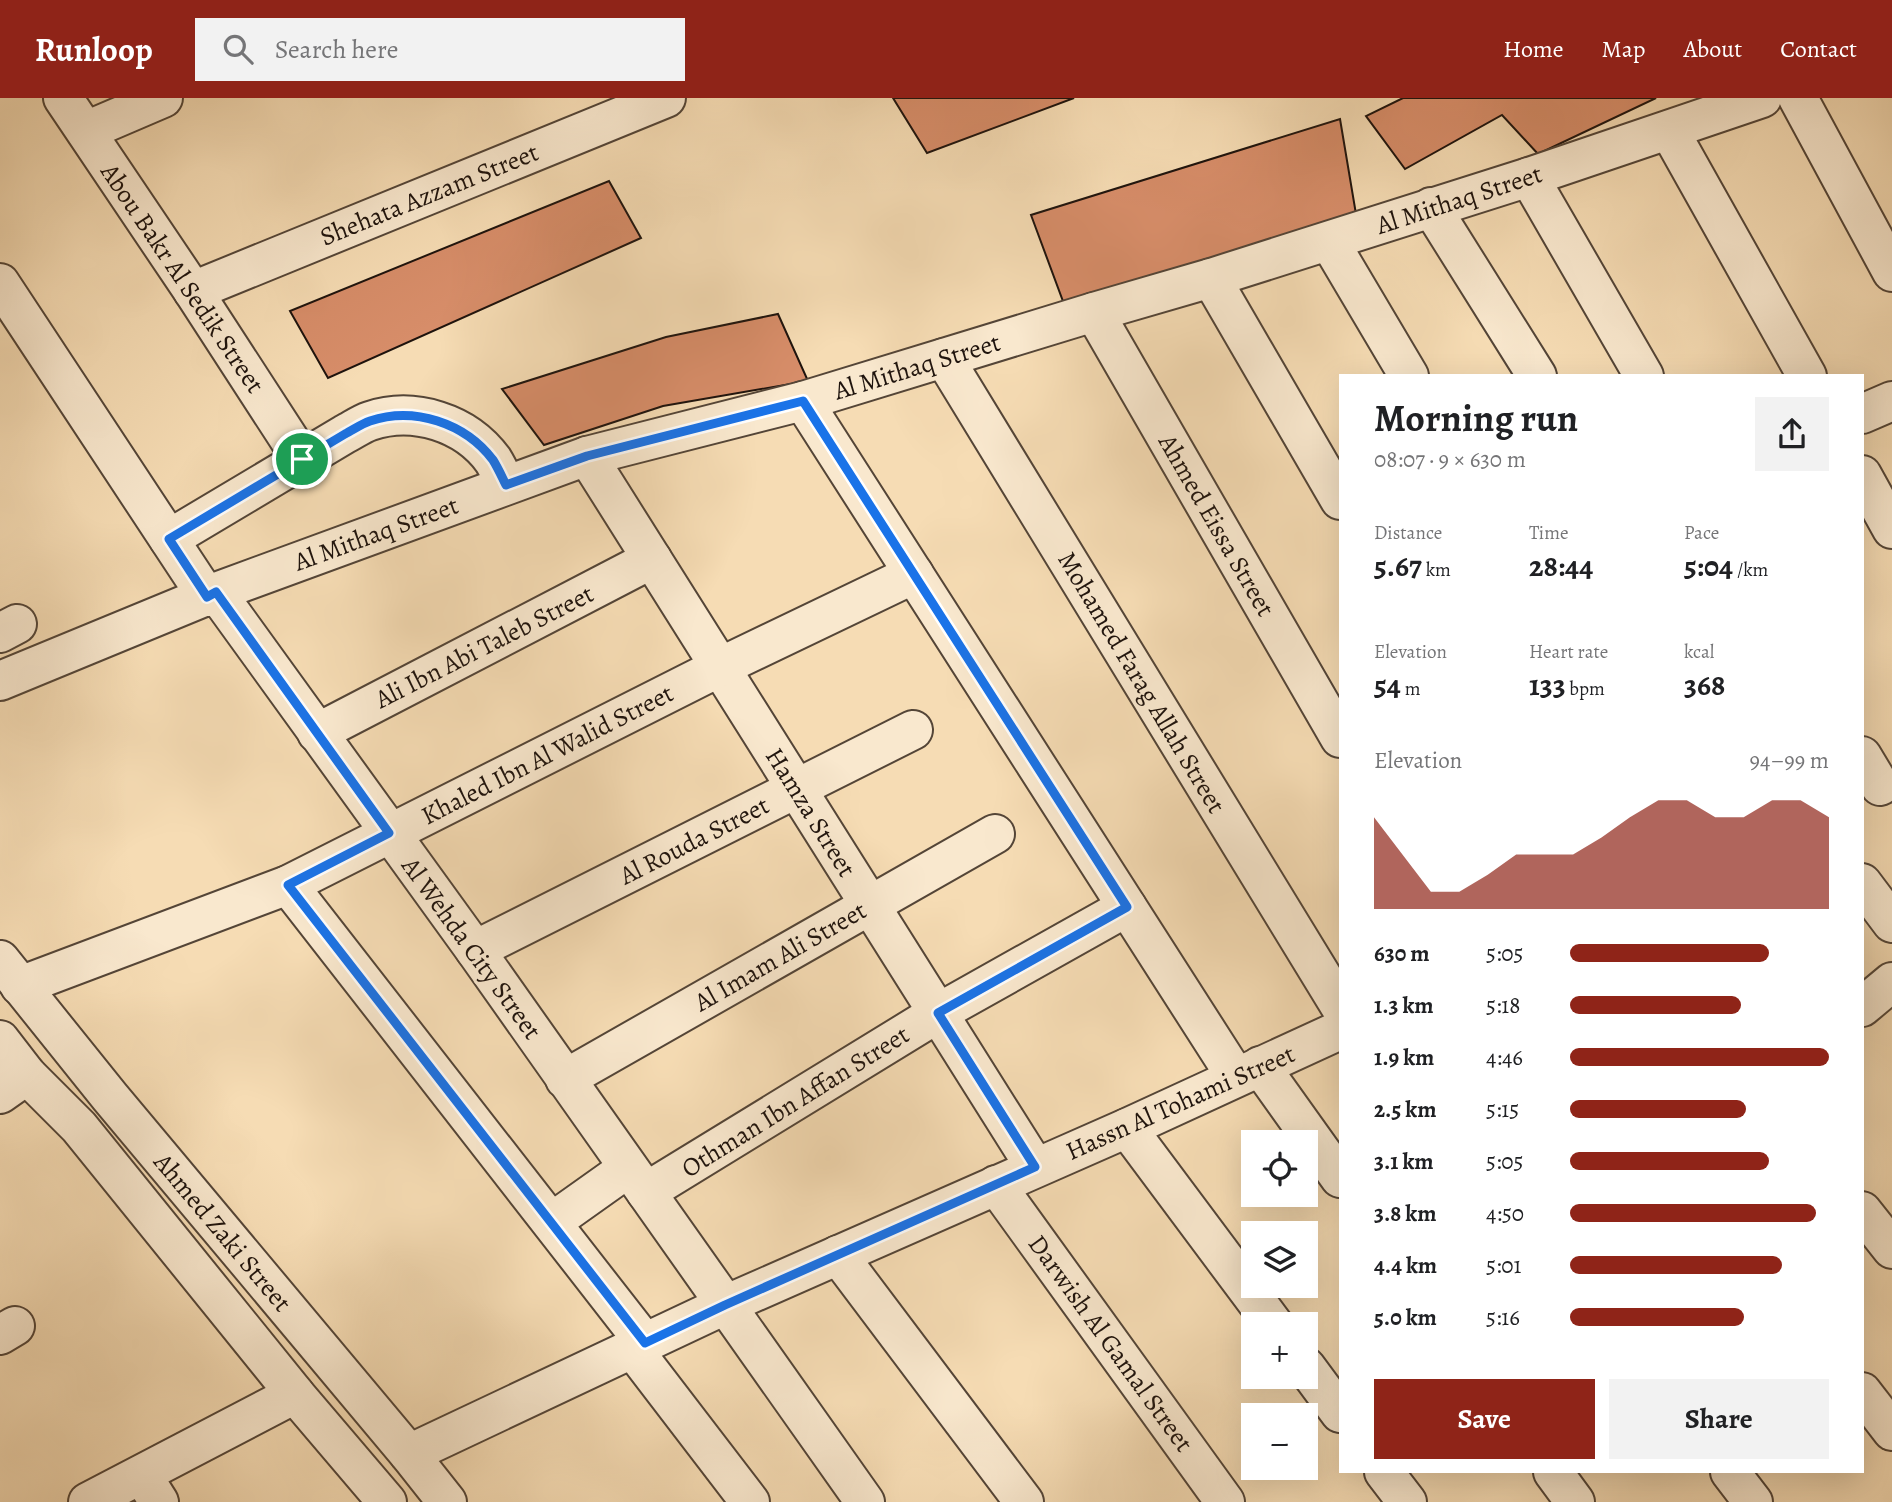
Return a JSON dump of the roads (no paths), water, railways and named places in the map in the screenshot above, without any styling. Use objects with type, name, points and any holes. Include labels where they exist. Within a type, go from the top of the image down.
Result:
[{"type":"street","name":"Abou Bakr Al Sedik Street","points":[[63,98],[302,459]]},
{"type":"street","points":[[86,131],[163,98]]},
{"type":"street","name":"Shehata Azzam Street","points":[[193,291],[666,98]]},
{"type":"street","name":"Al Mithaq Street","points":[[0,681],[211,594],[587,456],[803,401],[1211,278],[1529,177],[1762,98]]},
{"type":"street","points":[[1798,98],[1892,272]]},
{"type":"street","points":[[1669,130],[1806,374]]},
{"type":"street","points":[[1529,177],[1643,374]]},
{"type":"street","points":[[1431,207],[1536,374]]},
{"type":"street","points":[[1329,241],[1408,374]]},
{"type":"street","points":[[1211,278],[1339,498]]},
{"type":"street","name":"Al Wehda City Street","points":[[0,283],[169,539],[317,733],[474,950],[865,1502]]},
{"type":"street","name":"Ahmed Eissa Street","points":[[1094,312],[1339,736]]},
{"type":"street","name":"Mohamed Farag Allah Street","points":[[944,358],[1339,1004]]},
{"type":"street","points":[[803,401],[1127,907],[1248,1072],[1339,1177]]},
{"type":"street","points":[[1864,413],[1892,401]]},
{"type":"street","points":[[169,539],[345,434],[370,421],[397,416],[425,417],[451,426],[474,440],[493,461],[506,485]]},
{"type":"street","name":"Hamza Street","points":[[587,456],[1035,1167]]},
{"type":"street","points":[[1864,479],[1892,529]]},
{"type":"street","name":"Ali Ibn Abi Taleb Street","points":[[317,733],[652,559]]},
{"type":"street","name":"Khaled Ibn Al Walid Street","points":[[10,973],[288,885],[720,667],[914,574]]},
{"type":"street","name":"Al Rouda Street","points":[[474,950],[913,730]]},
{"type":"street","name":"Al Imam Ali Street","points":[[565,1079],[995,834]]},
{"type":"street","points":[[288,885],[552,1222],[750,1502]]},
{"type":"street","name":"Othman Ibn Affan Street","points":[[552,1222],[637,1180],[1127,907]]},
{"type":"street","name":"Ahmed Zaki Street","points":[[10,973],[447,1502]]},
{"type":"street","points":[[1864,1005],[1892,982]]},
{"type":"street","name":"Hassn Al Tohami Street","points":[[409,1454],[725,1305],[1127,1128],[1339,1030]]},
{"type":"street","name":"Ahmed Zaki Street","points":[[0,1040],[13,1085],[79,1128],[295,1394],[387,1502]]},
{"type":"street","points":[[79,1128],[110,1097]]},
{"type":"street","points":[[1127,1128],[1264,1312]]},
{"type":"street","name":"Darwish Al Gamal Street","points":[[996,1185],[1225,1502]]},
{"type":"street","points":[[1864,1214],[1892,1249]]},
{"type":"street","points":[[838,1255],[1024,1502]]},
{"type":"street","points":[[1318,1383],[1339,1412]]},
{"type":"street","points":[[88,1502],[150,1488],[295,1394]]},
{"type":"street","points":[[1864,1395],[1892,1432]]},
{"type":"street","points":[[1385,1473],[1407,1502]]},
{"type":"street","points":[[1554,1473],[1575,1502]]},
{"type":"street","points":[[1731,1473],[1753,1502]]}]
